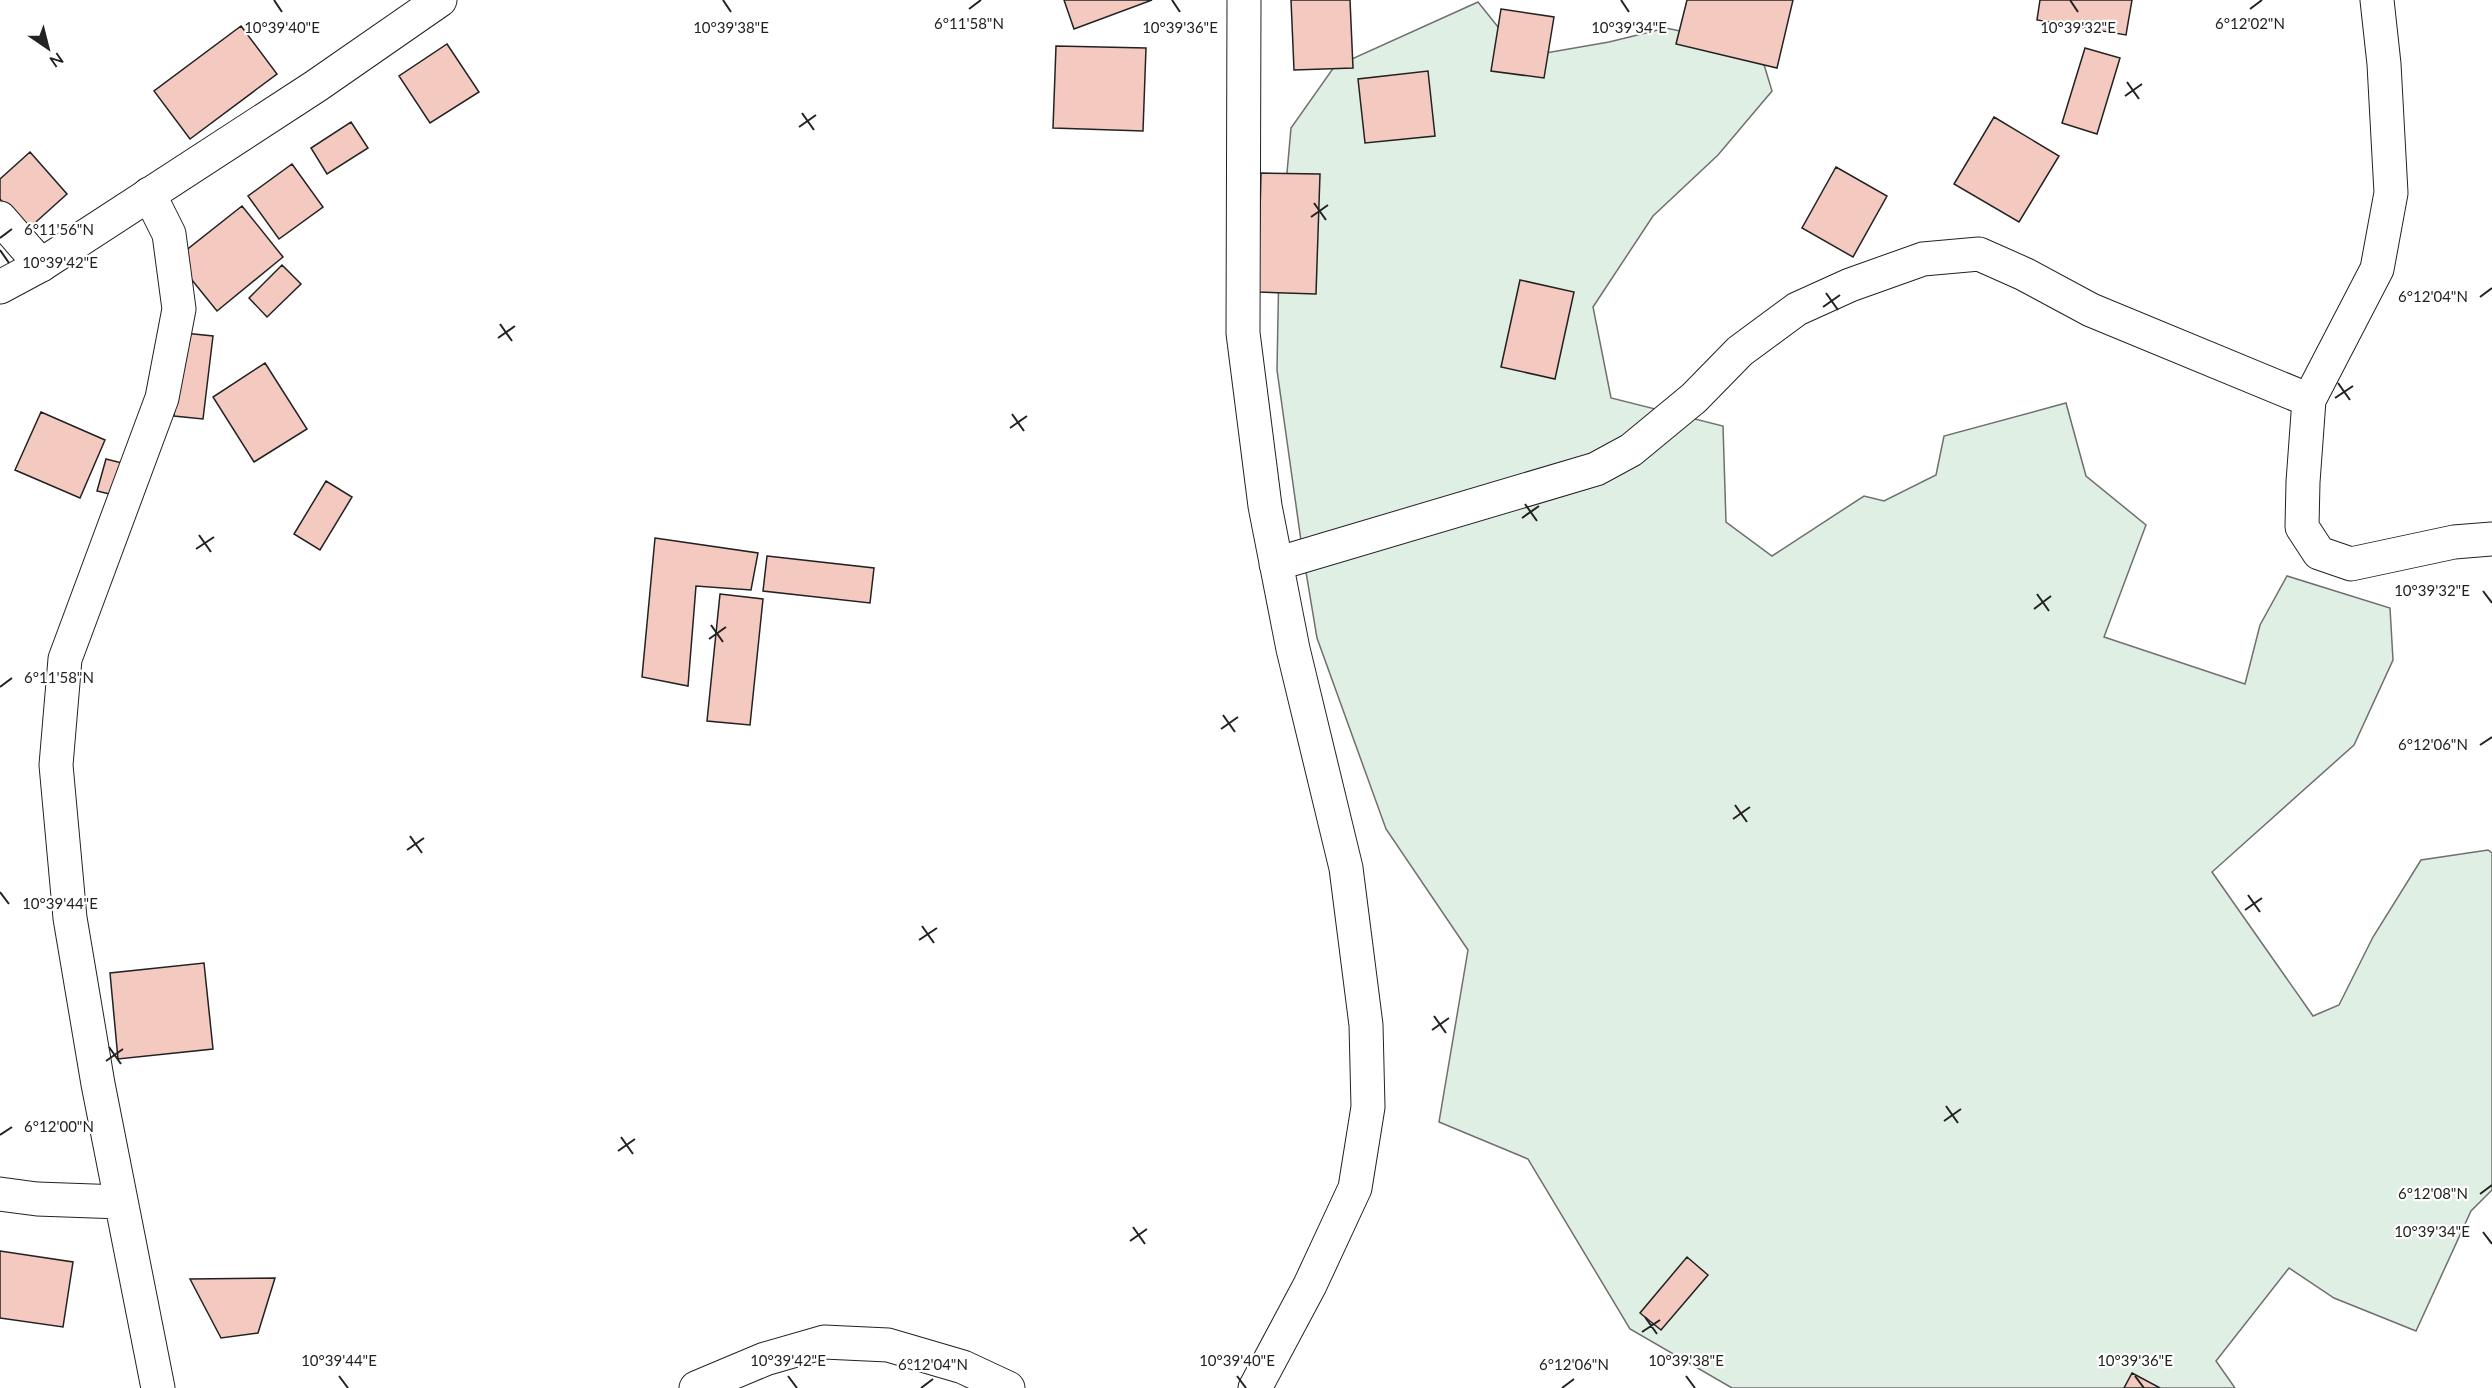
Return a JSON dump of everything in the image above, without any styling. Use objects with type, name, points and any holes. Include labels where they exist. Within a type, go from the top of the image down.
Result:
[{"type":"street","points":[[0,287],[41,265],[316,86],[440,0]]},
{"type":"street","points":[[1244,0],[1243,333],[1265,506],[1276,564],[1293,649],[1346,868],[1366,1025],[1368,1107],[1355,1188],[1310,1285],[1255,1388]]},
{"type":"street","points":[[2377,0],[2384,64],[2391,193],[2377,269],[2309,400],[2302,527],[2319,554],[2350,564],[2454,542],[2492,539]]},
{"type":"street","points":[[149,194],[170,234],[179,309],[162,398],[65,659],[56,765],[70,918],[98,1084],[158,1388]]},
{"type":"street","points":[[0,218],[41,265]]},
{"type":"street","points":[[1276,564],[1596,470],[1631,450],[1694,398],[1740,351],[1797,309],[1850,285],[1923,259],[1978,254],[2024,274],[2091,310],[2309,400]]},
{"type":"street","points":[[0,1194],[37,1199],[121,1202]]},
{"type":"street","points":[[696,1388],[765,1359],[824,1342],[888,1345],[963,1367],[1008,1388]]},
{"type":"green space","points":[[1478,2],[1522,57],[1609,42],[1666,28],[1759,48],[1772,91],[1718,155],[1653,216],[1593,307],[1611,398],[1723,426],[1726,522],[1772,556],[1864,496],[1884,501],[1936,475],[1944,436],[2066,403],[2086,476],[2146,525],[2104,637],[2245,684],[2260,625],[2287,576],[2390,608],[2393,660],[2354,745],[2212,872],[2313,1016],[2339,1005],[2373,937],[2421,860],[2488,850],[2492,853],[2492,1190],[2471,1211],[2416,1331],[2334,1298],[2289,1268],[2216,1361],[2235,1388],[1732,1388],[1630,1329],[1528,1159],[1439,1122],[1468,950],[1386,829],[1317,638],[1277,370],[1279,262],[1291,128],[1334,67]]},
{"type":"building","points":[[1064,0],[1152,0],[1074,29]]},
{"type":"building","points":[[1291,0],[1350,0],[1353,68],[1294,70]]},
{"type":"building","points":[[1687,0],[1793,0],[1777,68],[1676,44]]},
{"type":"building","points":[[2040,0],[2132,0],[2126,35],[2037,20]]},
{"type":"building","points":[[1501,9],[1554,17],[1544,78],[1491,71]]},
{"type":"building","points":[[241,26],[277,74],[190,139],[154,91]]},
{"type":"building","points":[[447,44],[479,92],[430,123],[399,76]]},
{"type":"building","points":[[1056,46],[1146,48],[1143,131],[1053,128]]},
{"type":"building","points":[[2085,48],[2120,58],[2097,134],[2062,123]]},
{"type":"building","points":[[1428,71],[1435,136],[1365,143],[1358,79]]},
{"type":"building","points":[[1994,117],[2059,156],[2019,222],[1954,184]]},
{"type":"building","points":[[351,122],[368,148],[327,174],[311,148]]},
{"type":"building","points":[[30,152],[67,194],[27,230],[0,199],[0,179]]},
{"type":"building","points":[[292,164],[323,207],[279,239],[248,196]]},
{"type":"building","points":[[1836,167],[1887,196],[1853,257],[1802,228]]},
{"type":"building","points":[[1261,173],[1320,174],[1316,294],[1258,292]]},
{"type":"building","points":[[242,206],[283,257],[217,311],[175,259]]},
{"type":"building","points":[[282,265],[301,284],[267,317],[249,298]]},
{"type":"building","points":[[1520,280],[1574,292],[1555,379],[1501,367]]},
{"type":"building","points":[[184,333],[213,336],[203,419],[174,416]]},
{"type":"building","points":[[265,363],[307,429],[254,462],[213,397]]},
{"type":"building","points":[[41,412],[105,440],[80,498],[15,470]]},
{"type":"building","points":[[106,459],[126,464],[118,496],[97,491]]},
{"type":"building","points":[[326,481],[352,497],[320,550],[294,534]]},
{"type":"building","points":[[655,538],[758,553],[751,590],[696,586],[688,686],[642,677]]},
{"type":"building","points":[[767,556],[874,568],[870,603],[763,591]]},
{"type":"building","points":[[720,594],[763,599],[750,725],[707,721]]},
{"type":"building","points":[[204,963],[213,1049],[118,1059],[110,973]]},
{"type":"building","points":[[0,1251],[73,1262],[63,1327],[0,1318]]},
{"type":"building","points":[[1687,1257],[1708,1275],[1661,1330],[1640,1313]]},
{"type":"building","points":[[275,1278],[258,1333],[221,1338],[190,1279]]},
{"type":"building","points":[[2132,1373],[2160,1388],[2124,1388]]}]
